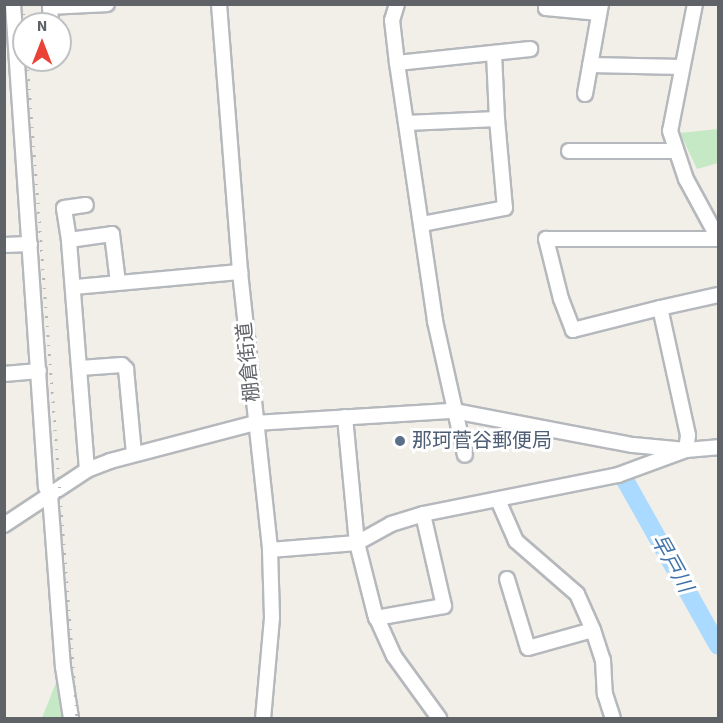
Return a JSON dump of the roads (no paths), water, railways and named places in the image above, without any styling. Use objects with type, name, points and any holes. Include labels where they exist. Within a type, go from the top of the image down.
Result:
[{"type":"street","points":[[13,4],[46,487],[50,495],[63,667],[71,718]]},
{"type":"street","points":[[50,12],[50,7],[107,4]]},
{"type":"street","name":"棚倉街道","points":[[219,4],[240,272],[270,550],[272,618],[263,718]]},
{"type":"street","points":[[397,4],[392,20],[397,63],[435,321],[465,455]]},
{"type":"street","points":[[546,4],[546,8],[600,9],[585,94]]},
{"type":"street","points":[[694,4],[670,131],[686,179],[718,238],[546,239],[561,299],[573,330],[718,294]]},
{"type":"street","points":[[397,63],[530,50]]},
{"type":"street","points":[[422,224],[505,208],[494,53]]},
{"type":"street","points":[[590,65],[682,67]]},
{"type":"street","points":[[406,123],[497,119]]},
{"type":"street","points":[[569,151],[676,151]]},
{"type":"street","points":[[86,205],[64,208],[75,287],[87,470]]},
{"type":"street","points":[[69,240],[112,234],[118,283]]},
{"type":"street","points":[[4,245],[30,244]]},
{"type":"street","points":[[75,287],[240,272]]},
{"type":"street","points":[[660,308],[688,435],[686,450]]},
{"type":"street","points":[[80,368],[122,365],[126,369],[134,454]]},
{"type":"street","points":[[4,374],[39,371]]},
{"type":"street","points":[[4,525],[87,470],[134,454],[255,423],[454,411],[601,441],[686,450],[718,447]]},
{"type":"street","points":[[345,417],[357,543],[376,618],[394,656],[439,718]]},
{"type":"street","points":[[270,550],[357,543],[391,524],[423,514],[618,475],[686,450]]},
{"type":"street","points":[[498,500],[516,541],[577,594],[603,660],[605,694],[613,718]]},
{"type":"street","points":[[376,618],[444,606],[423,514]]},
{"type":"street","points":[[507,579],[528,648],[593,630]]},
{"type":"waterway","name":"早戸川","points":[[625,480],[718,646]]},
{"type":"railway","points":[[23,4],[23,12]]},
{"type":"railway","points":[[28,72],[77,718]]},
{"type":"place","name":"那珂菅谷郵便局","points":[[400,441]]}]
